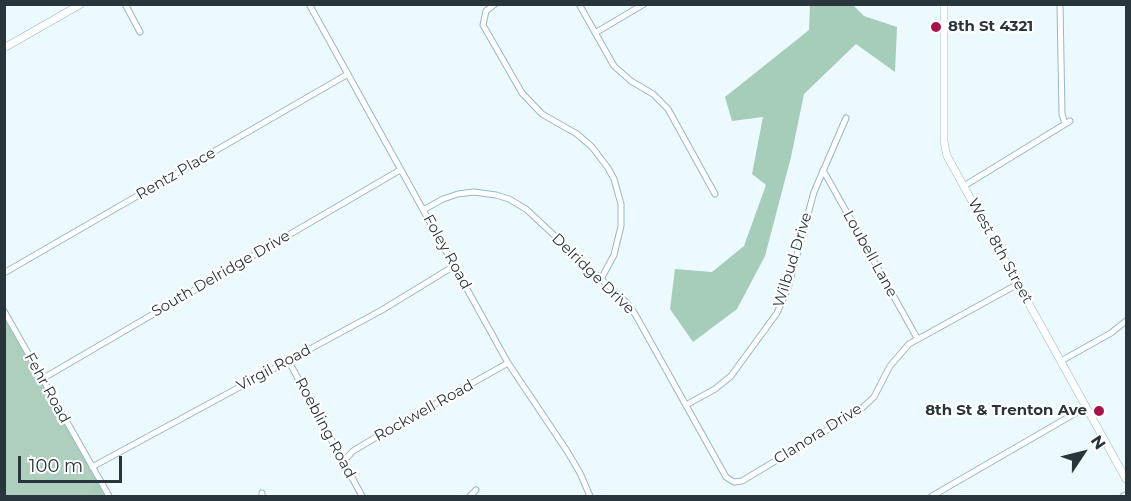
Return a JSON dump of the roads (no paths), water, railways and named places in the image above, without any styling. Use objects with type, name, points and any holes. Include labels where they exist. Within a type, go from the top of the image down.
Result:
[{"type":"street","points":[[4,48],[81,4]]},
{"type":"street","points":[[125,4],[140,32]]},
{"type":"street","name":"Foley Road","points":[[309,4],[508,363],[567,451],[590,496]]},
{"type":"street","points":[[495,4],[486,11],[483,25],[515,83],[530,103],[552,121],[577,134],[592,147],[614,179],[621,204],[621,226],[614,255],[601,279]]},
{"type":"street","points":[[579,4],[609,58],[621,73],[653,93],[668,110],[715,194]]},
{"type":"street","points":[[594,33],[644,4]]},
{"type":"street","name":"West 8th Street","points":[[944,4],[945,148],[1126,479]]},
{"type":"street","points":[[964,186],[1068,123],[1062,114],[1060,4]]},
{"type":"street","name":"Rentz Place","points":[[4,273],[348,74]]},
{"type":"street","name":"Wilbud Drive","points":[[686,405],[715,389],[731,376],[777,313],[788,288],[814,192],[846,118]]},
{"type":"street","name":"South Delridge Drive","points":[[42,379],[400,170]]},
{"type":"street","name":"Loubell Lane","points":[[823,170],[917,338]]},
{"type":"street","name":"Delridge Drive","points":[[423,210],[443,199],[464,193],[487,193],[509,200],[526,209],[628,304],[724,473]]},
{"type":"street","name":"Virgil Road","points":[[92,467],[382,310],[454,266]]},
{"type":"street","name":"Clanora Drive","points":[[724,473],[729,480],[742,481],[860,410],[880,389],[897,356],[917,338],[1018,284]]},
{"type":"street","name":"Fehr Road","points":[[4,311],[109,496]]},
{"type":"street","points":[[1061,361],[1112,333],[1126,321]]},
{"type":"street","name":"Roebling Road","points":[[288,360],[362,496]]},
{"type":"street","name":"Rockwell Road","points":[[343,462],[353,451],[508,363]]},
{"type":"street","points":[[932,496],[1086,407]]},
{"type":"street","points":[[470,496],[476,490]]},
{"type":"place","name":"8th St 4321","points":[[936,27]]},
{"type":"place","name":"8th St & Trenton Ave","points":[[1099,411]]}]
